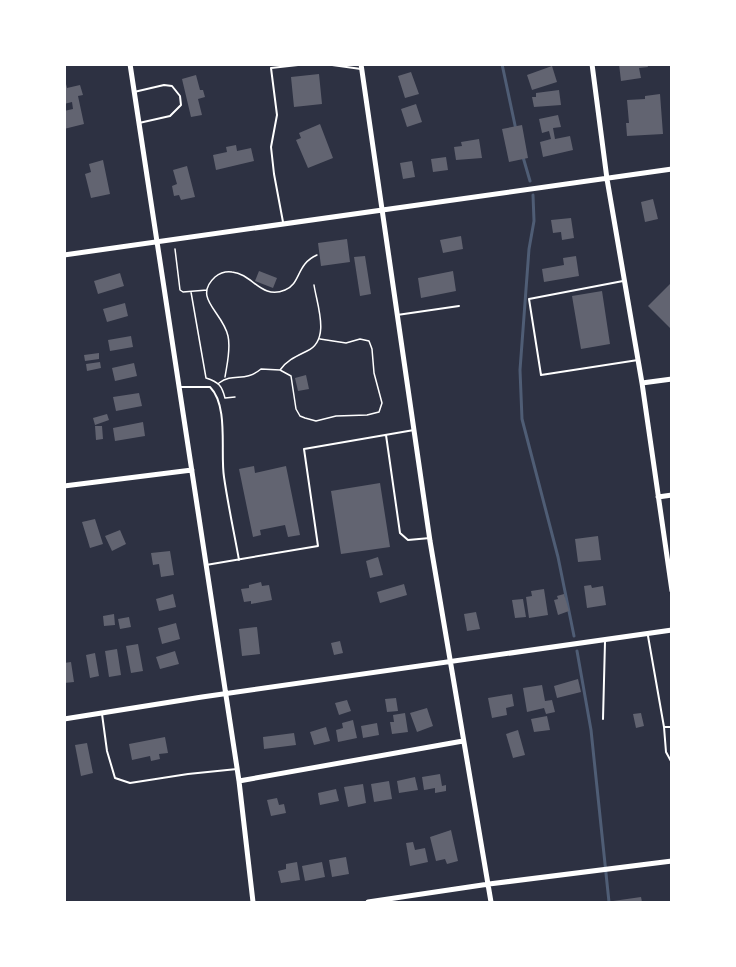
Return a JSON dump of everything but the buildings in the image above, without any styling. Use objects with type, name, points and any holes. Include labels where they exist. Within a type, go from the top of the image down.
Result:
[{"type":"street","points":[[130,64],[239,781],[253,903]]},
{"type":"street","points":[[592,64],[607,179],[642,383],[672,591]]},
{"type":"street","points":[[361,67],[430,538],[491,903]]},
{"type":"street","points":[[64,255],[107,247],[157,242],[672,169]]},
{"type":"street","points":[[642,383],[672,379]]},
{"type":"street","points":[[64,486],[192,470]]},
{"type":"street","points":[[658,497],[672,495]]},
{"type":"street","points":[[64,719],[672,630]]},
{"type":"street","points":[[239,781],[463,741]]},
{"type":"street","points":[[368,903],[489,884],[672,861]]},
{"type":"lane","points":[[283,223],[271,147],[277,115],[270,66],[307,64]]},
{"type":"lane","points":[[325,64],[361,67]]},
{"type":"lane","points":[[134,92],[165,85],[172,86],[180,96],[181,105],[170,116],[139,123]]},
{"type":"lane","points":[[624,281],[529,299],[541,375],[638,360]]},
{"type":"lane","points":[[397,315],[459,306]]},
{"type":"lane","points":[[179,387],[210,387],[218,398],[224,450],[224,475],[239,560]]},
{"type":"lane","points":[[206,565],[318,546],[304,449],[414,430]]},
{"type":"lane","points":[[386,435],[400,534],[408,540],[430,538]]},
{"type":"lane","points":[[648,633],[666,752],[672,763]]},
{"type":"lane","points":[[603,719],[605,639]]},
{"type":"lane","points":[[102,713],[107,751],[115,778],[130,783],[237,769]]},
{"type":"lane","points":[[664,728],[672,727]]},
{"type":"path","points":[[174,239],[180,290],[183,292],[207,290]]},
{"type":"path","points":[[225,378],[228,336],[224,323],[205,295],[208,285],[220,273],[233,272],[263,291],[270,293],[284,291],[295,284],[305,262],[317,255]]},
{"type":"path","points":[[280,370],[286,362],[313,348],[320,339],[321,325],[314,285]]},
{"type":"path","points":[[191,292],[206,378],[219,383],[225,398],[235,397]]},
{"type":"path","points":[[219,383],[225,378],[248,377],[261,369],[280,370],[291,376],[296,408],[300,416],[316,421],[336,416],[367,415],[379,412],[382,403],[369,341],[360,339],[346,343],[320,339]]},
{"type":"waterway","points":[[502,64],[516,130]]},
{"type":"waterway","points":[[523,157],[530,181]]},
{"type":"waterway","points":[[533,195],[534,221],[529,249],[520,370],[522,419],[558,557],[574,636]]},
{"type":"waterway","points":[[577,651],[591,730],[609,902]]}]
